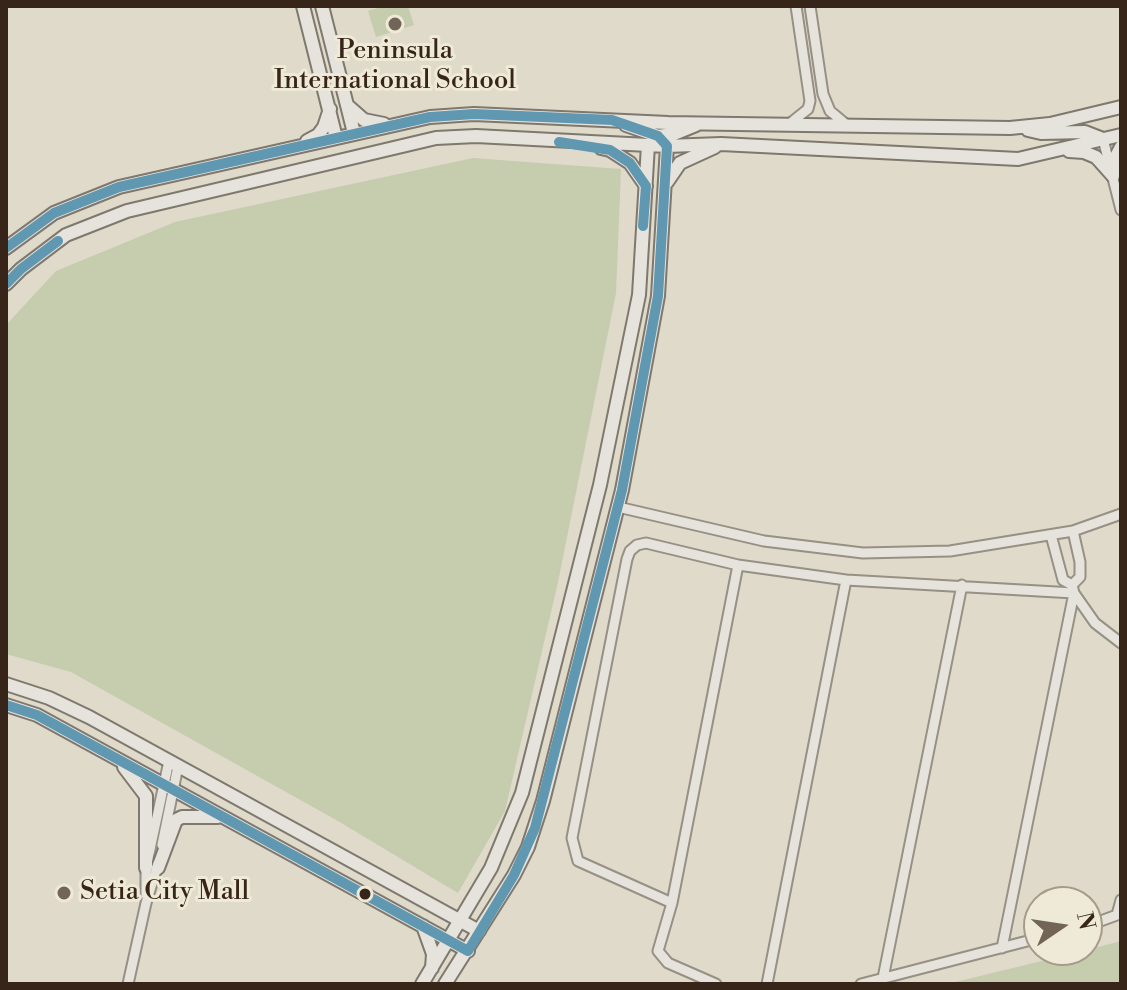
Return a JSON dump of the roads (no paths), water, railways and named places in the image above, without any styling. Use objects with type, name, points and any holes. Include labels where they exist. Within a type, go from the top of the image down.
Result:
[{"type":"street","points":[[303,6],[336,138],[357,150],[387,149]]},
{"type":"street","points":[[316,166],[325,159],[341,154],[354,133],[322,6]]},
{"type":"street","points":[[788,125],[808,109],[810,101],[796,6]]},
{"type":"street","points":[[810,6],[823,94],[830,111],[848,126]]},
{"type":"street","points":[[346,104],[364,120],[393,125]]},
{"type":"street","points":[[6,248],[54,213],[119,187],[430,117],[474,114],[702,123],[1017,128],[1050,124],[1121,107]]},
{"type":"street","points":[[286,150],[318,135],[330,109]]},
{"type":"street","points":[[612,120],[662,141],[1018,159],[1121,135]]},
{"type":"street","points":[[6,284],[66,235],[127,211],[387,149],[436,138],[476,136],[648,145],[702,123]]},
{"type":"street","points":[[1017,128],[1041,133],[1085,132],[1103,139]]},
{"type":"street","points":[[1103,139],[1121,210]]},
{"type":"street","points":[[445,984],[514,875],[535,828],[618,507],[658,296],[665,186],[662,141]]},
{"type":"street","points":[[580,143],[610,150],[623,157],[646,186]]},
{"type":"street","points":[[665,186],[680,163],[721,144]]},
{"type":"street","points":[[422,984],[491,868],[522,793],[601,480],[639,295],[648,145]]},
{"type":"street","points":[[1113,176],[1113,162],[1121,147]]},
{"type":"street","points":[[1047,152],[1084,152],[1096,157],[1113,176]]},
{"type":"street","points":[[601,480],[618,507]]},
{"type":"street","points":[[591,519],[618,507],[764,541],[863,553],[950,551],[1073,531],[1121,514]]},
{"type":"street","points":[[1002,948],[1073,589],[1080,577],[1073,531]]},
{"type":"street","points":[[1051,535],[1063,580],[1073,589],[1095,623],[1121,643]]},
{"type":"street","points":[[672,903],[585,866],[575,855],[572,838],[627,559],[637,545],[646,543],[738,565],[846,580],[1073,589]]},
{"type":"street","points":[[716,984],[668,963],[658,951],[672,903],[738,565]]},
{"type":"street","points":[[767,984],[846,580]]},
{"type":"street","points":[[883,978],[962,585]]},
{"type":"street","points":[[6,684],[49,698],[479,931]]},
{"type":"street","points":[[6,705],[37,715],[468,951]]},
{"type":"street","points":[[121,763],[146,796],[152,868]]},
{"type":"street","points":[[128,984],[174,764]]},
{"type":"street","points":[[152,868],[176,820],[182,817],[221,817]]},
{"type":"street","points":[[1103,920],[1117,915],[1121,900]]},
{"type":"street","points":[[436,908],[452,909],[469,904]]},
{"type":"street","points":[[423,926],[433,954],[431,971]]},
{"type":"street","points":[[861,984],[1023,942]]},
{"type":"place","name":"Peninsula International School","points":[[395,24]]},
{"type":"place","name":"Setia City Mall","points":[[64,893]]}]
